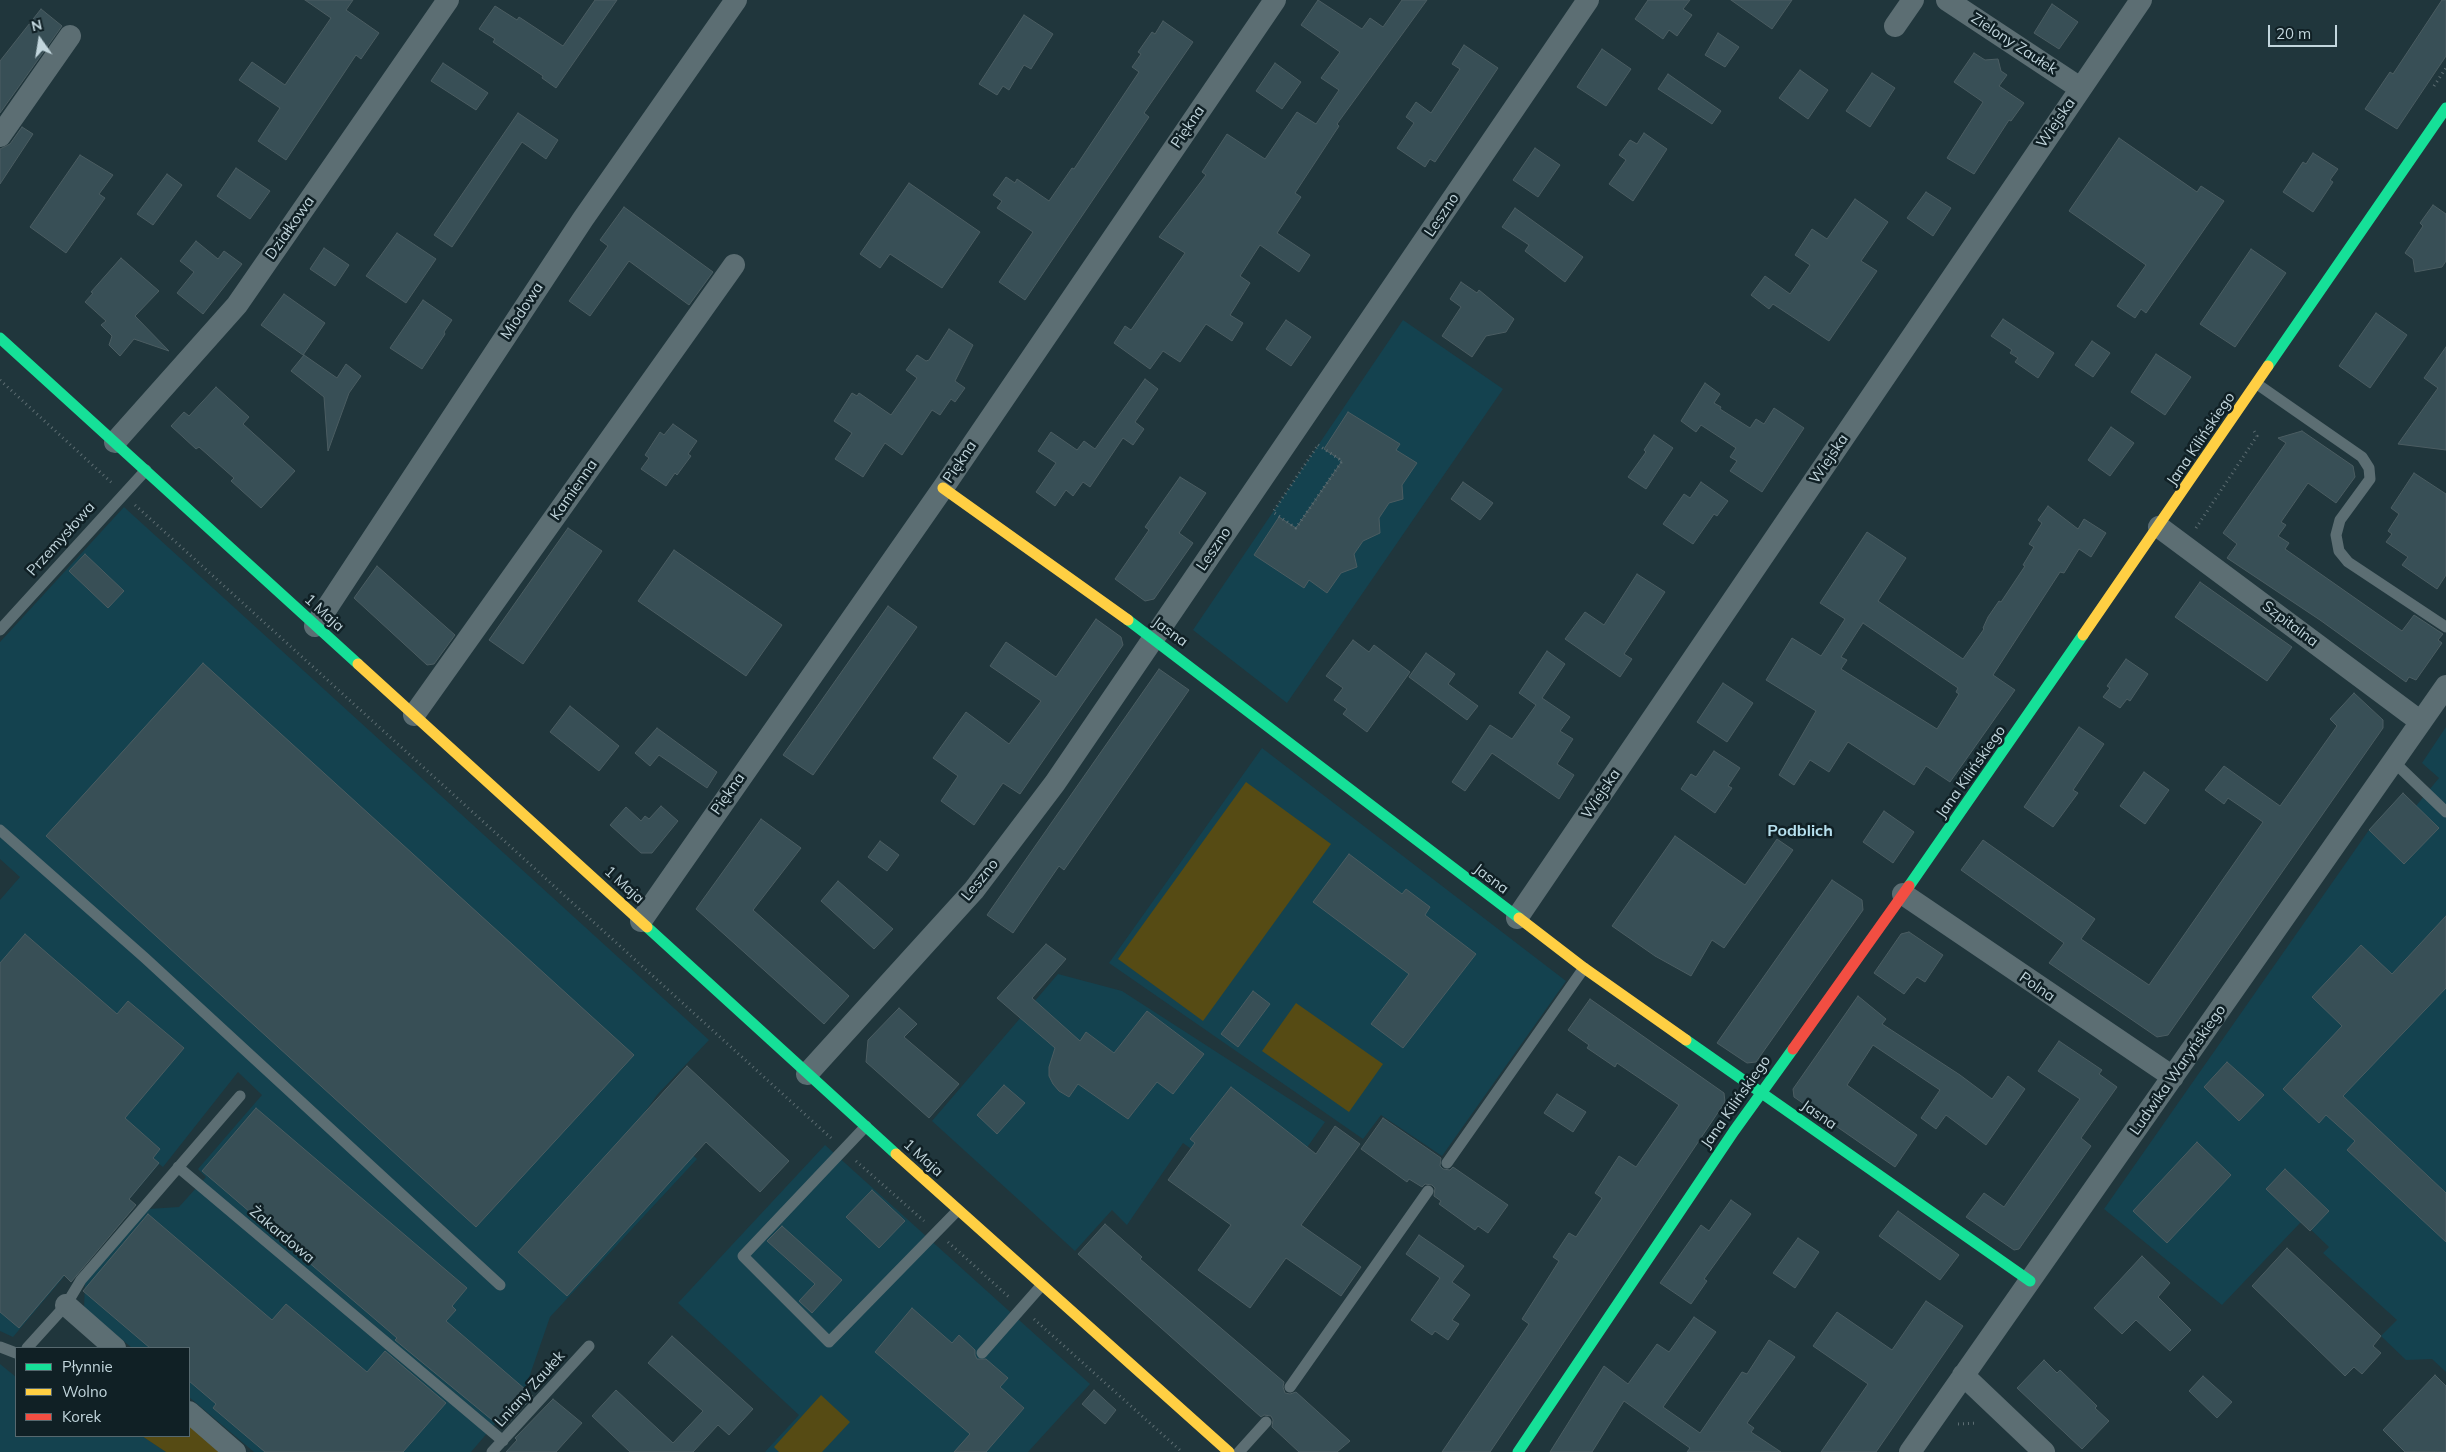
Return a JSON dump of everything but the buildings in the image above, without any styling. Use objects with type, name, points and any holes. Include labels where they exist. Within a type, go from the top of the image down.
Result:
[{"type":"street","name":"Działkowa","points":[[115,442],[237,305],[448,0]]},
{"type":"street","name":"Miodowa","points":[[315,626],[583,219],[736,0]]},
{"type":"street","name":"Piękna","points":[[641,921],[943,488],[1275,0]]},
{"type":"street","name":"Leszno","points":[[807,1074],[974,890],[1055,783],[1588,0]]},
{"type":"street","points":[[1895,26],[1913,0]]},
{"type":"street","name":"Zielony Zaułek","points":[[1947,0],[2080,88]]},
{"type":"street","name":"Wiejska","points":[[1517,918],[2141,0]]},
{"type":"street","points":[[0,136],[70,36]]},
{"type":"street","name":"Jana Kilińskiego","points":[[1525,1450],[1760,1092],[1904,894],[2159,527],[2446,108]]},
{"type":"street","name":"Kamienna","points":[[414,715],[734,265]]},
{"type":"street","name":"1 Maja","points":[[0,338],[1041,1286],[1230,1452]]},
{"type":"street","name":"Jasna","points":[[943,488],[1153,638],[1584,968],[2030,1281]]},
{"type":"street","name":"Szpitalna","points":[[2159,527],[2421,722]]},
{"type":"street","name":"Ludwika Waryńskiego","points":[[1910,1452],[2446,686]]},
{"type":"street","name":"Polna","points":[[1904,894],[2172,1077]]},
{"type":"street","points":[[66,1305],[114,1347]]},
{"type":"street","points":[[1963,1375],[2044,1452]]},
{"type":"street","points":[[190,1413],[235,1452]]},
{"type":"lane","points":[[2257,384],[2362,456],[2369,468],[2370,479],[2340,520],[2336,535],[2339,551],[2348,562],[2446,626]]},
{"type":"lane","name":"Przemysłowa","points":[[0,630],[146,470]]},
{"type":"lane","points":[[2394,762],[2446,812]]},
{"type":"lane","points":[[0,830],[146,958],[500,1285]]},
{"type":"lane","points":[[1447,1163],[1584,968]]},
{"type":"lane","points":[[28,1347],[66,1305],[81,1280],[240,1096]]},
{"type":"lane","points":[[866,1126],[743,1256],[828,1342],[958,1210]]},
{"type":"lane","name":"Żakardowa","points":[[178,1167],[502,1441]]},
{"type":"lane","points":[[1290,1387],[1428,1191]]},
{"type":"lane","points":[[982,1353],[1041,1286]]},
{"type":"lane","name":"Lniany Zaułek","points":[[492,1452],[589,1346]]},
{"type":"lane","points":[[0,1347],[15,1353]]},
{"type":"lane","points":[[1230,1452],[1266,1422]]},
{"type":"path","points":[[0,380],[844,1149],[1182,1452]]},
{"type":"path","points":[[1318,445],[1342,461],[1296,528],[1273,512],[1318,445]]},
{"type":"path","points":[[1933,1417],[1945,1426],[1977,1421],[1982,1426]]},
{"type":"shaded area","points":[[1403,320],[1503,389],[1287,703],[1193,630]]},
{"type":"shaded area","points":[[124,507],[709,1040],[657,1095],[645,1112],[697,1159],[550,1317],[525,1389],[471,1452],[254,1452],[190,1398],[190,1347],[131,1347],[84,1308],[85,1283],[148,1209],[179,1207],[206,1177],[198,1169],[262,1095],[238,1072],[163,1167],[159,1164],[13,1337],[0,1331],[0,900],[20,877],[0,859],[0,642]]},
{"type":"shaded area","points":[[2446,727],[2446,1372],[2432,1359],[2406,1360],[2381,1336],[2397,1320],[2323,1253],[2329,1247],[2304,1223],[2300,1223],[2222,1305],[2104,1209],[2369,830],[2403,793],[2416,806],[2439,778],[2422,763]]},
{"type":"shaded area","points":[[1262,748],[1566,981],[1442,1156],[1381,1115],[1363,1139],[1109,963]]},
{"type":"shaded area","points":[[1246,782],[1331,844],[1203,1021],[1118,959]]},
{"type":"shaded area","points":[[1058,974],[1122,991],[1325,1122],[1267,1204],[1183,1143],[1127,1225],[1112,1210],[1075,1251],[932,1121]]},
{"type":"shaded area","points":[[1296,1003],[1383,1064],[1349,1112],[1262,1051]]},
{"type":"shaded area","points":[[825,1145],[1090,1384],[1028,1452],[765,1452],[799,1415],[678,1303]]},
{"type":"shaded area","points":[[0,1364],[15,1376],[15,1437],[144,1437],[166,1452],[0,1452]]},
{"type":"shaded area","points":[[821,1395],[850,1422],[822,1452],[779,1452],[774,1447]]},
{"type":"shaded area","points":[[190,1424],[223,1452],[166,1452],[144,1437],[190,1437]]},
{"type":"traffic: fast","points":[[2268,366],[2446,108]]},
{"type":"traffic: fast","points":[[0,338],[358,664]]},
{"type":"traffic: fast","points":[[1128,620],[1519,918]]},
{"type":"traffic: fast","points":[[1909,886],[2083,635]]},
{"type":"traffic: fast","points":[[647,927],[896,1154]]},
{"type":"traffic: fast","points":[[1686,1040],[2030,1281]]},
{"type":"traffic: fast","points":[[1518,1452],[1734,1131],[1793,1049]]},
{"type":"traffic: slow","points":[[2083,635],[2268,366]]},
{"type":"traffic: slow","points":[[943,488],[1128,620]]},
{"type":"traffic: slow","points":[[358,664],[647,927]]},
{"type":"traffic: slow","points":[[1519,918],[1584,968],[1686,1040]]},
{"type":"traffic: slow","points":[[896,1154],[1229,1452]]},
{"type":"traffic: jam","points":[[1793,1049],[1909,886]]},
{"type":"district","name":"Podblich","points":[[1800,831]]}]
